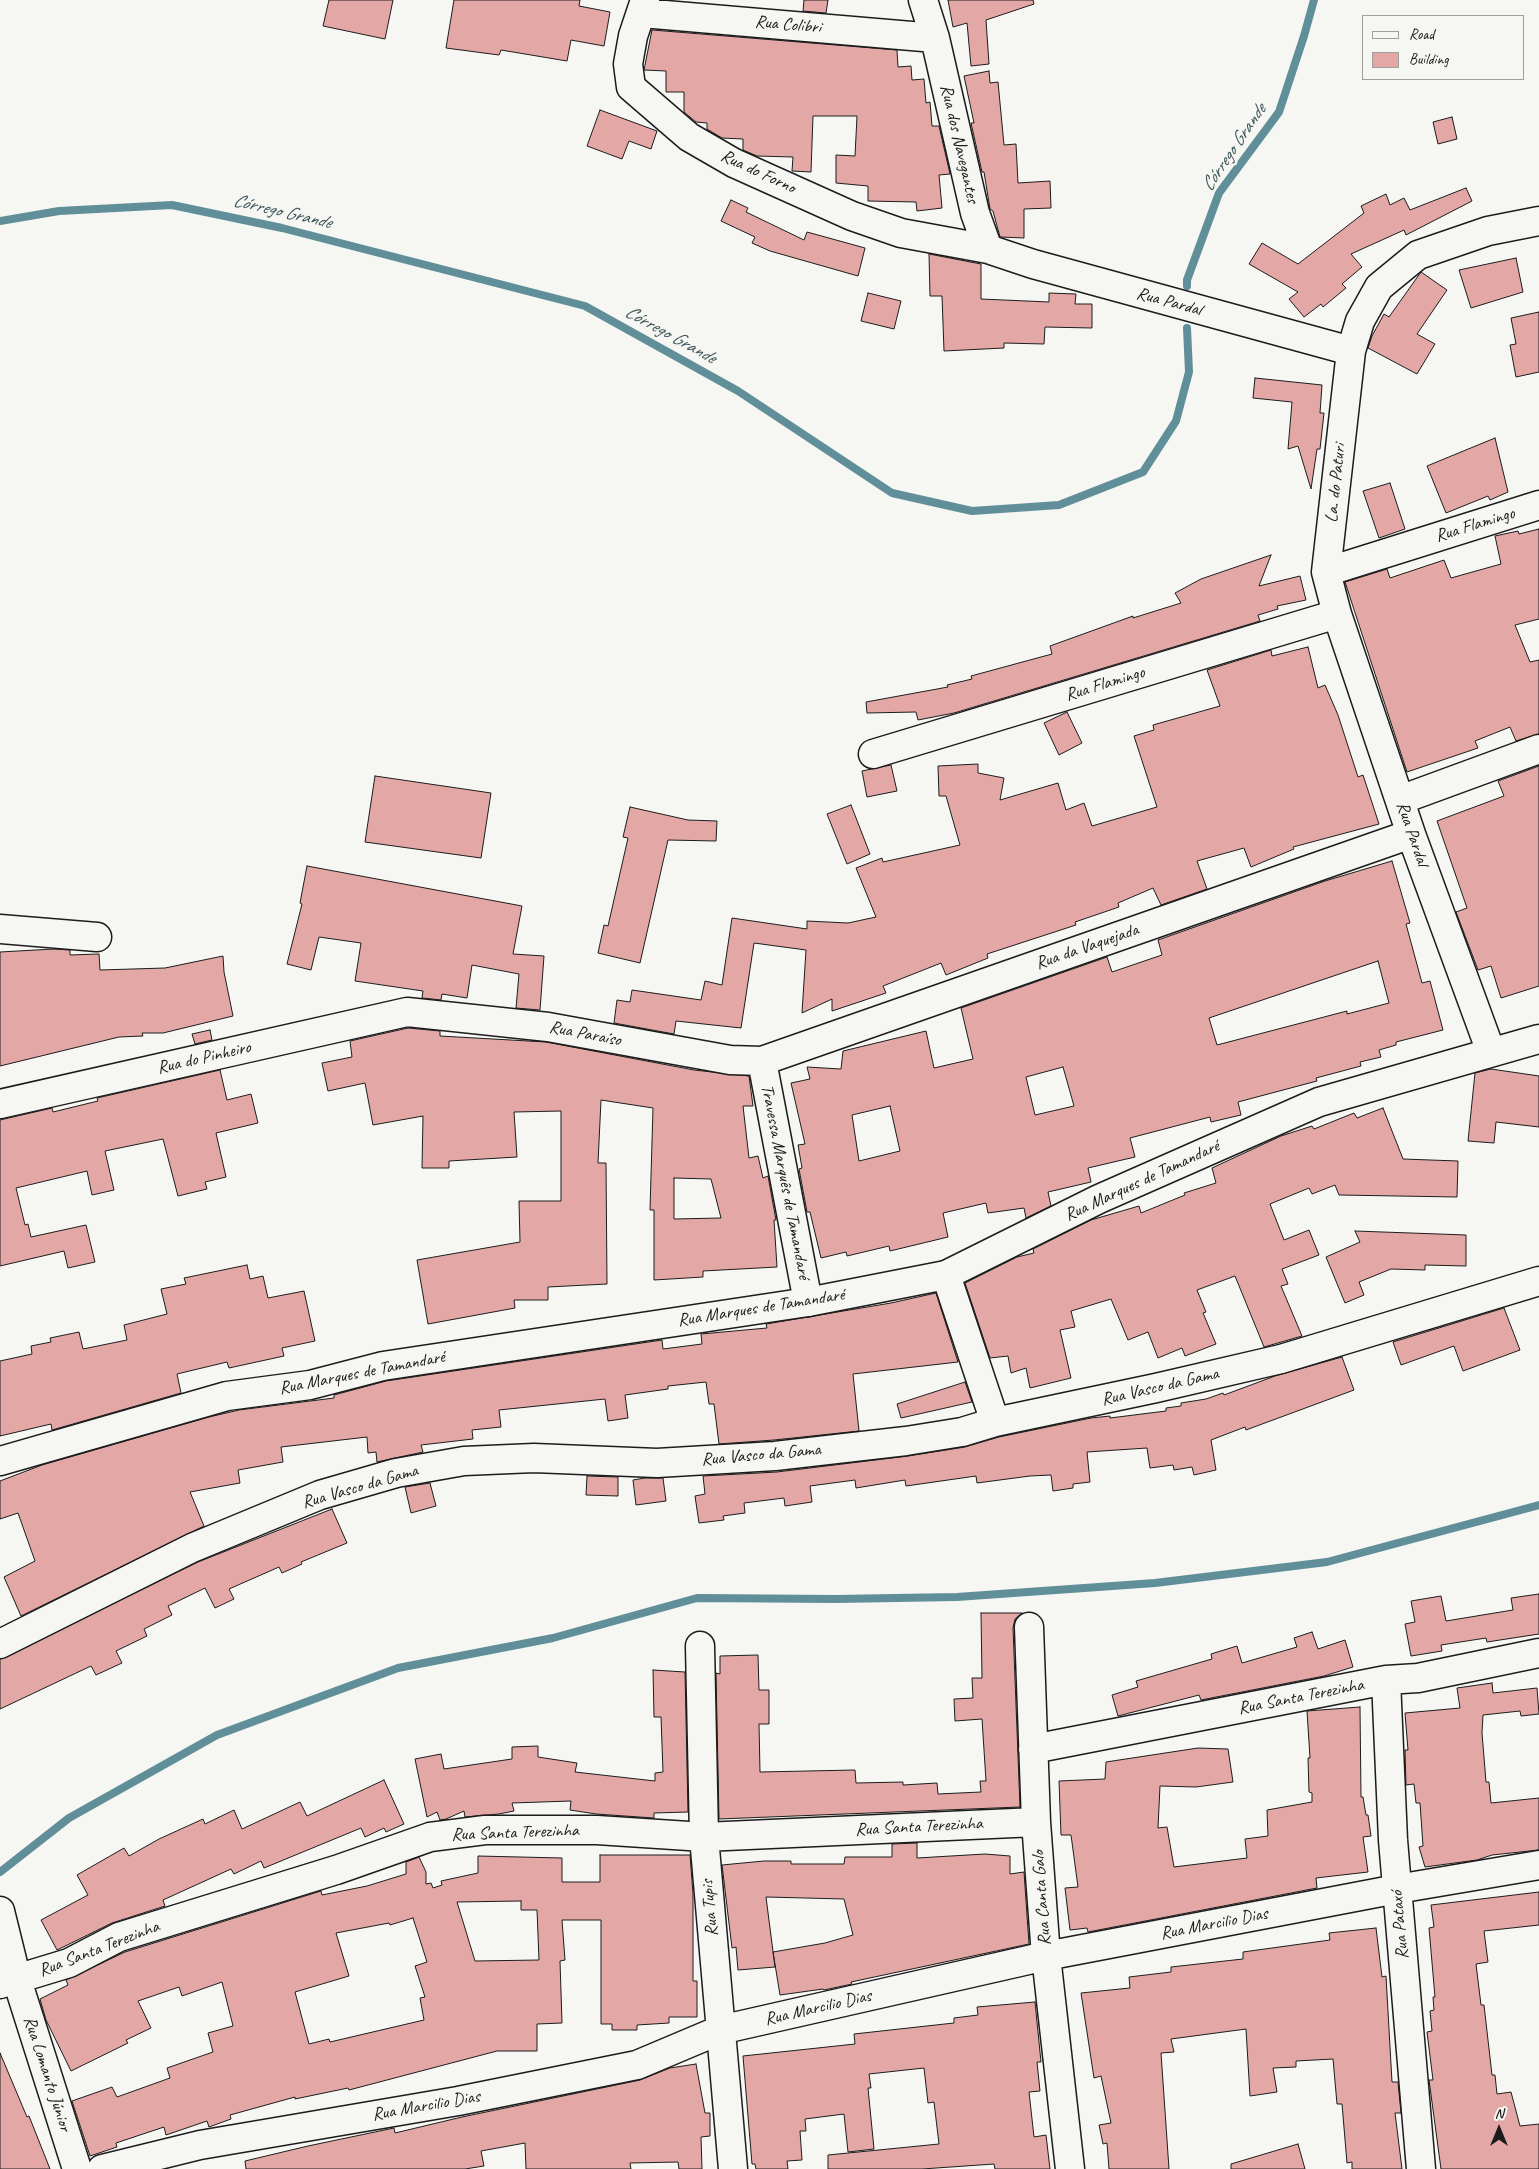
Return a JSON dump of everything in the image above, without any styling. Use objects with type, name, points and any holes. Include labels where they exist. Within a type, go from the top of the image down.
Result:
[{"type":"street","name":"Rua dos Navegantes","points":[[923,0],[935,38],[975,214],[988,249]]},
{"type":"street","name":"Rua Colibri","points":[[643,6],[935,38]]},
{"type":"street","name":"Rua do Forno","points":[[643,6],[633,36],[628,64],[630,87],[689,137],[734,163],[852,216],[901,233],[988,249]]},
{"type":"street","name":"La. do Paturi","points":[[1337,614],[1326,572],[1351,351],[1360,321],[1379,287],[1418,255],[1488,231],[1539,221]]},
{"type":"street","name":"Rua Pardal","points":[[988,249],[1033,264],[1351,351]]},
{"type":"street","name":"Rua Flamingo","points":[[1326,572],[1539,505]]},
{"type":"street","name":"Rua Pardal","points":[[1337,614],[1411,834],[1491,1052]]},
{"type":"street","name":"Rua Flamingo","points":[[873,754],[1337,614]]},
{"type":"street","points":[[1400,800],[1539,749]]},
{"type":"street","name":"Rua da Vaquejada","points":[[762,1061],[1411,834]]},
{"type":"street","points":[[0,929],[97,937]]},
{"type":"street","name":"Rua Paraíso","points":[[407,1012],[548,1027],[730,1060],[762,1061]]},
{"type":"street","name":"Rua do Pinheiro","points":[[0,1104],[407,1012]]},
{"type":"street","name":"Rua Marques de Tamandaré","points":[[0,1461],[228,1396],[310,1385],[383,1366],[808,1302],[946,1275],[1099,1199],[1319,1102],[1491,1052],[1535,1045]]},
{"type":"street","name":"Travessa Marquês de Tamandaré","points":[[762,1061],[808,1302]]},
{"type":"street","points":[[946,1275],[995,1422]]},
{"type":"street","name":"Rua Vasco da Gama","points":[[0,1644],[192,1548],[320,1495],[396,1473],[464,1461],[534,1458],[657,1463],[775,1456],[906,1441],[962,1432],[995,1422],[1281,1359],[1539,1281]]},
{"type":"street","name":"Rua Canta Galo","points":[[1029,1627],[1036,1822],[1046,1956],[1070,2169]]},
{"type":"street","name":"Rua Tupis","points":[[700,1646],[704,1837],[733,2169]]},
{"type":"street","name":"Rua Santa Terezinha","points":[[1033,1749],[1386,1680],[1418,1678],[1539,1653]]},
{"type":"street","name":"Rua Pataxó","points":[[1386,1680],[1397,1889],[1421,2169]]},
{"type":"street","name":"Rua Santa Terezinha","points":[[9,1982],[69,1963],[119,1937],[336,1870],[430,1837],[484,1830],[597,1830],[704,1837],[1036,1822]]},
{"type":"street","name":"Rua Marcilio Dias","points":[[102,2169],[200,2146],[458,2101],[637,2065],[720,2030],[1046,1956],[1397,1889],[1539,1866]]},
{"type":"street","name":"Rua Lomanto Júnior","points":[[0,1911],[10,1945],[9,1982],[77,2169]]},
{"type":"building","points":[[329,0],[393,0],[385,39],[323,26]]},
{"type":"building","points":[[454,0],[580,0],[579,6],[610,12],[604,46],[571,40],[567,61],[501,50],[499,55],[446,48]]},
{"type":"building","points":[[804,0],[828,0],[826,13],[803,11]]},
{"type":"building","points":[[948,0],[1033,0],[1034,4],[986,20],[989,64],[971,66],[967,23],[953,27]]},
{"type":"building","points":[[652,30],[897,50],[898,67],[911,66],[912,80],[924,79],[926,103],[930,102],[932,126],[939,126],[950,174],[939,175],[942,208],[917,211],[916,202],[868,201],[868,186],[836,183],[836,155],[855,156],[857,116],[813,116],[811,172],[792,171],[793,157],[757,156],[743,150],[743,139],[722,138],[707,129],[707,123],[696,122],[684,112],[684,92],[666,92],[666,71],[644,70]]},
{"type":"building","points":[[989,71],[990,83],[998,82],[1004,145],[1016,144],[1018,183],[1050,181],[1051,208],[1024,209],[1024,238],[1000,237],[993,211],[990,209],[984,172],[982,172],[971,123],[974,123],[964,76]]},
{"type":"building","points":[[600,110],[657,131],[651,149],[629,141],[622,159],[587,146]]},
{"type":"building","points":[[1452,117],[1457,139],[1438,144],[1433,122]]},
{"type":"building","points":[[1466,188],[1472,201],[1406,235],[1404,230],[1351,254],[1362,267],[1342,284],[1346,288],[1323,307],[1321,304],[1304,317],[1289,299],[1298,292],[1249,264],[1262,243],[1298,264],[1364,213],[1361,206],[1386,194],[1390,205],[1404,198],[1410,210]]},
{"type":"building","points":[[731,200],[748,208],[746,212],[804,240],[807,232],[865,248],[858,276],[770,251],[752,243],[755,237],[721,221]]},
{"type":"building","points":[[929,254],[981,264],[981,299],[1049,302],[1049,293],[1076,294],[1075,304],[1092,304],[1092,328],[1045,327],[1044,344],[1004,343],[1004,348],[944,351],[942,296],[930,296]]},
{"type":"building","points":[[1516,258],[1523,292],[1471,308],[1459,270]]},
{"type":"building","points":[[1421,272],[1447,290],[1417,334],[1435,344],[1417,374],[1368,348],[1384,314],[1389,317]]},
{"type":"building","points":[[868,293],[901,301],[894,329],[861,321]]},
{"type":"building","points":[[1539,312],[1539,372],[1516,377],[1510,345],[1516,344],[1511,318]]},
{"type":"building","points":[[1255,378],[1322,385],[1320,413],[1324,413],[1320,449],[1317,449],[1311,489],[1298,446],[1288,449],[1292,402],[1253,398]]},
{"type":"building","points":[[1495,438],[1508,492],[1490,500],[1488,496],[1446,513],[1427,466]]},
{"type":"building","points":[[1390,483],[1405,529],[1379,538],[1363,491]]},
{"type":"building","points":[[1539,529],[1539,619],[1515,625],[1530,662],[1539,660],[1539,734],[1516,741],[1510,727],[1475,741],[1478,748],[1407,772],[1345,582],[1387,569],[1390,578],[1444,560],[1451,578],[1501,564],[1495,536],[1518,531],[1519,534]]},
{"type":"building","points":[[1271,555],[1259,586],[1300,576],[1306,600],[1277,606],[1278,609],[1258,615],[1260,621],[954,713],[918,720],[916,712],[867,713],[866,702],[948,687],[947,685],[972,679],[971,676],[1052,654],[1050,646],[1133,616],[1133,618],[1181,603],[1175,593],[1201,579]]},
{"type":"building","points":[[1308,647],[1318,688],[1325,685],[1338,715],[1358,777],[1363,775],[1379,824],[1293,847],[1294,849],[1251,867],[1244,848],[1197,861],[1207,889],[1161,905],[1153,888],[1118,903],[1119,907],[1075,922],[1076,925],[987,954],[988,958],[946,975],[941,963],[883,986],[886,993],[832,1011],[832,999],[802,1013],[806,950],[754,943],[741,1028],[676,1021],[674,1034],[614,1023],[617,1000],[630,1002],[632,990],[701,1000],[705,981],[722,985],[732,918],[807,929],[807,921],[848,923],[876,917],[856,868],[882,858],[883,862],[960,845],[946,796],[939,796],[938,766],[978,764],[978,773],[1004,778],[1000,800],[1058,783],[1066,810],[1084,803],[1092,826],[1157,807],[1134,736],[1154,730],[1153,725],[1220,706],[1207,670],[1271,650],[1272,656]]},
{"type":"building","points":[[1067,712],[1082,743],[1059,755],[1044,723]]},
{"type":"building","points":[[891,765],[897,791],[867,797],[862,771]]},
{"type":"building","points":[[1539,766],[1539,986],[1501,998],[1491,966],[1478,970],[1456,912],[1467,908],[1437,821],[1504,796],[1498,781]]},
{"type":"building","points":[[375,776],[491,793],[481,858],[365,842]]},
{"type":"building","points":[[851,805],[870,854],[847,864],[827,814]]},
{"type":"building","points":[[630,807],[688,820],[717,821],[716,841],[668,840],[640,963],[598,953],[604,925],[608,926],[628,838],[623,837]]},
{"type":"building","points":[[1392,861],[1410,923],[1406,924],[1422,983],[1430,981],[1443,1030],[1396,1042],[1396,1045],[1379,1050],[1381,1057],[1360,1062],[1361,1066],[1316,1078],[1317,1081],[1238,1102],[1241,1115],[1211,1122],[1210,1117],[1130,1138],[1135,1157],[1088,1168],[1091,1182],[1048,1192],[1051,1206],[1026,1218],[1024,1208],[988,1213],[986,1203],[943,1213],[948,1237],[890,1251],[889,1246],[847,1256],[846,1252],[821,1258],[810,1212],[807,1212],[799,1169],[802,1168],[798,1145],[805,1144],[791,1083],[810,1079],[807,1067],[841,1069],[843,1051],[926,1031],[934,1068],[973,1059],[961,1008],[1107,957],[1112,972],[1162,955],[1158,940],[1325,881]],"holes":[[[1378,961],[1389,1003],[1347,1014],[1347,1011],[1217,1045],[1209,1018]],[[1063,1067],[1074,1106],[1035,1115],[1026,1077]],[[890,1106],[900,1151],[859,1161],[852,1115]]]},
{"type":"building","points":[[307,866],[522,906],[513,954],[544,956],[540,1010],[516,1008],[519,974],[472,965],[467,998],[442,994],[441,1000],[422,998],[423,991],[355,981],[361,943],[319,937],[311,970],[287,964],[302,904],[300,903]]},
{"type":"building","points":[[70,950],[70,955],[99,954],[100,970],[165,968],[223,956],[224,972],[233,1016],[163,1033],[142,1033],[143,1036],[119,1037],[0,1066],[0,952]]},
{"type":"building","points":[[408,1028],[440,1031],[440,1036],[546,1042],[694,1070],[749,1076],[753,1106],[743,1106],[749,1158],[758,1156],[763,1178],[768,1176],[776,1220],[774,1220],[777,1267],[703,1271],[703,1277],[654,1280],[654,1210],[650,1210],[653,1108],[601,1100],[598,1163],[606,1163],[607,1284],[548,1287],[548,1300],[514,1300],[515,1308],[428,1324],[417,1260],[520,1242],[519,1201],[561,1201],[561,1111],[514,1112],[517,1157],[449,1161],[449,1168],[422,1168],[423,1116],[373,1125],[365,1083],[328,1091],[322,1063],[352,1057],[350,1041]],"holes":[[[674,1178],[711,1179],[721,1218],[674,1219]]]},
{"type":"building","points":[[210,1030],[212,1040],[195,1044],[192,1034]]},
{"type":"building","points":[[1491,1069],[1539,1076],[1539,1127],[1496,1122],[1494,1143],[1468,1141],[1475,1073]]},
{"type":"building","points":[[220,1070],[227,1100],[251,1094],[258,1123],[216,1133],[226,1177],[205,1182],[207,1189],[178,1196],[163,1139],[105,1151],[114,1190],[92,1195],[87,1171],[16,1188],[25,1225],[28,1224],[31,1237],[86,1225],[95,1262],[68,1268],[64,1251],[0,1266],[0,1120],[52,1108],[53,1112],[98,1101],[97,1098]]},
{"type":"building","points":[[1383,1108],[1403,1159],[1458,1161],[1457,1197],[1339,1195],[1335,1185],[1312,1194],[1309,1188],[1270,1204],[1284,1240],[1309,1230],[1319,1255],[1282,1269],[1288,1284],[1281,1286],[1302,1336],[1264,1347],[1235,1276],[1197,1290],[1206,1312],[1203,1313],[1216,1344],[1185,1356],[1182,1348],[1158,1358],[1148,1332],[1128,1340],[1111,1299],[1071,1311],[1075,1327],[1060,1330],[1071,1378],[1030,1388],[1026,1368],[1011,1373],[1008,1356],[990,1358],[965,1283],[1017,1257],[1034,1253],[1033,1249],[1091,1220],[1139,1206],[1141,1213],[1185,1195],[1184,1193],[1216,1183],[1212,1168],[1281,1136],[1312,1126],[1314,1129],[1354,1113],[1357,1118]]},
{"type":"building","points":[[1355,1231],[1466,1235],[1466,1266],[1425,1265],[1425,1270],[1391,1269],[1359,1282],[1364,1295],[1345,1303],[1326,1257],[1360,1242]]},
{"type":"building","points":[[247,1265],[250,1279],[263,1276],[268,1298],[304,1291],[315,1341],[282,1348],[284,1356],[229,1368],[227,1362],[177,1374],[181,1393],[52,1430],[51,1424],[0,1436],[0,1361],[32,1354],[31,1346],[51,1342],[50,1338],[79,1332],[83,1349],[127,1340],[124,1325],[167,1314],[161,1289],[186,1284],[184,1278]]},
{"type":"building","points":[[936,1293],[958,1362],[853,1374],[859,1431],[719,1444],[714,1404],[709,1404],[706,1382],[668,1386],[668,1389],[625,1395],[628,1418],[608,1421],[605,1399],[499,1410],[501,1427],[472,1430],[473,1439],[421,1445],[423,1452],[377,1462],[376,1452],[368,1453],[367,1437],[281,1447],[283,1462],[238,1470],[240,1483],[190,1492],[204,1526],[21,1616],[4,1577],[35,1561],[18,1513],[0,1519],[0,1481],[42,1465],[209,1417],[239,1410],[334,1398],[334,1395],[386,1381],[662,1340],[663,1349],[702,1344],[701,1334],[767,1328],[766,1324],[891,1303]]},
{"type":"building","points":[[1504,1308],[1520,1350],[1463,1371],[1454,1346],[1401,1365],[1393,1342]]},
{"type":"building","points":[[1342,1357],[1354,1390],[1246,1430],[1245,1427],[1211,1440],[1216,1470],[1194,1475],[1192,1467],[1174,1470],[1173,1465],[1150,1468],[1147,1448],[1087,1452],[1090,1482],[1073,1484],[1073,1488],[1053,1491],[1051,1475],[977,1483],[976,1476],[906,1486],[905,1480],[856,1488],[855,1480],[810,1486],[812,1502],[785,1506],[784,1498],[744,1503],[745,1513],[723,1516],[724,1520],[699,1523],[695,1496],[705,1494],[703,1476],[777,1472],[908,1456],[965,1447],[999,1437],[1091,1418],[1110,1416],[1110,1418],[1166,1411],[1166,1408],[1181,1406],[1181,1403],[1206,1399],[1223,1393],[1224,1395],[1275,1376]]},
{"type":"building","points":[[965,1382],[972,1402],[901,1418],[897,1404]]},
{"type":"building","points":[[587,1476],[618,1477],[618,1496],[586,1495]]},
{"type":"building","points":[[663,1478],[666,1501],[636,1505],[633,1480]]},
{"type":"building","points":[[430,1483],[436,1506],[411,1513],[405,1487]]},
{"type":"building","points":[[332,1509],[347,1543],[301,1562],[302,1564],[282,1573],[279,1567],[229,1589],[234,1599],[215,1608],[205,1588],[168,1606],[172,1615],[144,1629],[147,1636],[116,1651],[122,1663],[96,1675],[91,1666],[0,1709],[0,1659],[198,1562]]},
{"type":"building","points":[[1539,1594],[1539,1634],[1487,1642],[1486,1638],[1441,1645],[1442,1651],[1411,1656],[1405,1624],[1415,1622],[1411,1601],[1441,1596],[1446,1621],[1513,1610],[1511,1598]]},
{"type":"building","points":[[981,1613],[1022,1613],[1015,1619],[1013,1628],[1020,1807],[719,1819],[716,1673],[720,1674],[720,1656],[758,1655],[759,1690],[769,1690],[769,1724],[759,1724],[760,1772],[855,1770],[856,1783],[903,1782],[903,1785],[937,1783],[938,1794],[981,1792],[980,1781],[986,1781],[982,1719],[955,1721],[954,1699],[973,1698],[972,1678],[982,1678]]},
{"type":"building","points":[[1312,1632],[1318,1649],[1345,1640],[1353,1667],[1324,1676],[1201,1700],[1199,1695],[1118,1716],[1112,1695],[1138,1687],[1136,1681],[1212,1659],[1211,1654],[1237,1646],[1242,1663],[1297,1647],[1294,1638]]},
{"type":"building","points":[[653,1670],[685,1672],[688,1812],[654,1813],[654,1818],[596,1814],[570,1810],[571,1801],[512,1803],[514,1811],[499,1814],[465,1817],[464,1811],[440,1820],[437,1812],[427,1817],[415,1759],[441,1754],[444,1769],[512,1759],[512,1747],[538,1746],[538,1757],[577,1763],[575,1772],[655,1781],[655,1773],[663,1772],[661,1717],[654,1717]]},
{"type":"building","points":[[1492,1683],[1493,1693],[1537,1688],[1539,1714],[1521,1716],[1520,1711],[1483,1715],[1482,1733],[1486,1782],[1489,1782],[1491,1803],[1539,1798],[1539,1850],[1492,1855],[1477,1860],[1425,1867],[1419,1847],[1423,1846],[1420,1803],[1416,1803],[1414,1784],[1406,1785],[1405,1750],[1408,1750],[1405,1713],[1460,1708],[1457,1688]]},
{"type":"building","points":[[1360,1707],[1361,1797],[1363,1797],[1366,1815],[1368,1815],[1371,1836],[1363,1837],[1368,1872],[1316,1878],[1317,1888],[1088,1932],[1087,1928],[1070,1930],[1065,1888],[1078,1887],[1071,1835],[1061,1835],[1059,1781],[1105,1779],[1106,1762],[1198,1748],[1228,1749],[1233,1782],[1196,1787],[1160,1786],[1158,1828],[1167,1827],[1174,1867],[1247,1858],[1245,1839],[1268,1836],[1267,1810],[1312,1802],[1312,1793],[1309,1792],[1308,1758],[1310,1758],[1307,1711]]},
{"type":"building","points":[[384,1780],[404,1824],[386,1832],[384,1828],[365,1837],[361,1828],[264,1868],[261,1861],[234,1874],[231,1869],[163,1900],[165,1906],[112,1923],[57,1950],[41,1920],[88,1895],[77,1875],[124,1848],[129,1856],[159,1839],[203,1819],[205,1824],[234,1810],[242,1829],[300,1802],[307,1816]]},
{"type":"building","points":[[917,1843],[917,1858],[985,1854],[1010,1856],[1010,1874],[1024,1872],[1029,1944],[851,1982],[852,1984],[824,1990],[780,1995],[773,1954],[775,1967],[738,1970],[736,1947],[732,1948],[722,1865],[764,1861],[791,1861],[791,1864],[844,1864],[845,1857],[892,1857],[892,1844]],"holes":[[[766,1897],[844,1899],[853,1935],[825,1943],[773,1952]]]},
{"type":"building","points":[[600,1855],[690,1855],[693,1894],[693,1981],[697,1981],[697,2017],[669,2017],[669,2023],[637,2025],[637,2030],[612,2030],[612,2024],[601,2024],[601,1920],[562,1920],[565,1960],[560,1961],[562,2023],[537,2024],[537,2051],[497,2051],[349,2090],[348,2088],[295,2099],[295,2097],[230,2115],[231,2119],[209,2127],[207,2121],[166,2135],[164,2127],[116,2143],[117,2147],[90,2156],[72,2101],[112,2087],[117,2097],[170,2078],[167,2068],[213,2052],[208,2033],[233,2026],[222,1982],[182,1996],[179,1987],[138,2001],[151,2028],[126,2040],[128,2043],[71,2071],[46,2020],[40,1999],[68,1985],[66,1980],[125,1952],[321,1891],[322,1895],[367,1886],[406,1874],[406,1862],[419,1857],[426,1872],[426,1884],[431,1883],[433,1888],[442,1885],[441,1881],[478,1873],[478,1856],[562,1858],[562,1882],[600,1882]],"holes":[[[521,1901],[521,1910],[537,1910],[539,1960],[475,1961],[457,1902]],[[413,1918],[427,1962],[415,1966],[425,1997],[420,1998],[424,2020],[330,2042],[329,2039],[309,2044],[295,1992],[349,1976],[336,1933],[389,1923],[390,1925]]]},
{"type":"building","points":[[1539,1892],[1539,1925],[1484,1931],[1488,1962],[1476,1964],[1481,2005],[1484,2005],[1492,2075],[1495,2075],[1497,2094],[1511,2092],[1520,2126],[1539,2124],[1539,2169],[1441,2169],[1429,2080],[1433,2080],[1427,2032],[1432,2031],[1430,2011],[1434,2010],[1433,1997],[1435,1997],[1429,1928],[1434,1927],[1431,1905]]},
{"type":"building","points":[[1376,1928],[1382,1977],[1386,1976],[1392,2082],[1398,2082],[1401,2113],[1395,2113],[1402,2169],[1352,2169],[1352,2162],[1347,2163],[1342,2104],[1337,2104],[1333,2059],[1296,2061],[1296,2067],[1273,2068],[1277,2092],[1250,2096],[1246,2029],[1171,2039],[1174,2052],[1161,2053],[1169,2169],[1109,2169],[1107,2143],[1103,2144],[1099,2125],[1111,2123],[1101,2076],[1094,2078],[1081,1993],[1130,1988],[1129,1977],[1171,1972],[1171,1967],[1243,1959],[1243,1952],[1330,1940],[1329,1933]]},
{"type":"building","points":[[1035,2002],[1041,2062],[1037,2062],[1040,2091],[1029,2092],[1034,2137],[1046,2135],[1050,2169],[995,2169],[994,2164],[922,2169],[828,2169],[828,2155],[939,2144],[934,2102],[928,2103],[924,2068],[869,2074],[871,2088],[868,2088],[874,2149],[848,2152],[844,2114],[805,2119],[806,2131],[800,2131],[802,2160],[787,2161],[788,2169],[756,2169],[755,2164],[752,2164],[743,2056],[855,2044],[854,2034],[954,2023],[954,2018],[978,2015],[977,2007]]},
{"type":"building","points":[[0,2053],[27,2117],[29,2116],[50,2169],[0,2169]]},
{"type":"building","points":[[696,2064],[705,2113],[710,2113],[710,2136],[701,2137],[702,2169],[679,2169],[678,2162],[630,2163],[631,2169],[526,2169],[525,2143],[481,2151],[484,2166],[465,2169],[246,2169],[245,2161],[308,2146],[394,2128],[395,2133],[640,2080],[670,2068]]},
{"type":"building","points":[[1298,2144],[1305,2169],[1231,2169],[1231,2164]]},
{"type":"waterway","name":"Córrego Grande","points":[[1187,286],[1187,280],[1219,193],[1279,112],[1314,0]]},
{"type":"waterway","name":"Córrego Grande","points":[[0,221],[59,211],[172,205],[282,228],[585,306],[738,391],[892,493],[972,511],[1059,505],[1143,472],[1176,421],[1189,372],[1187,328]]},
{"type":"waterway","points":[[0,1872],[69,1818],[217,1735],[398,1668],[553,1638],[697,1598],[835,1599],[957,1597],[1155,1583],[1327,1562],[1539,1505]]}]
